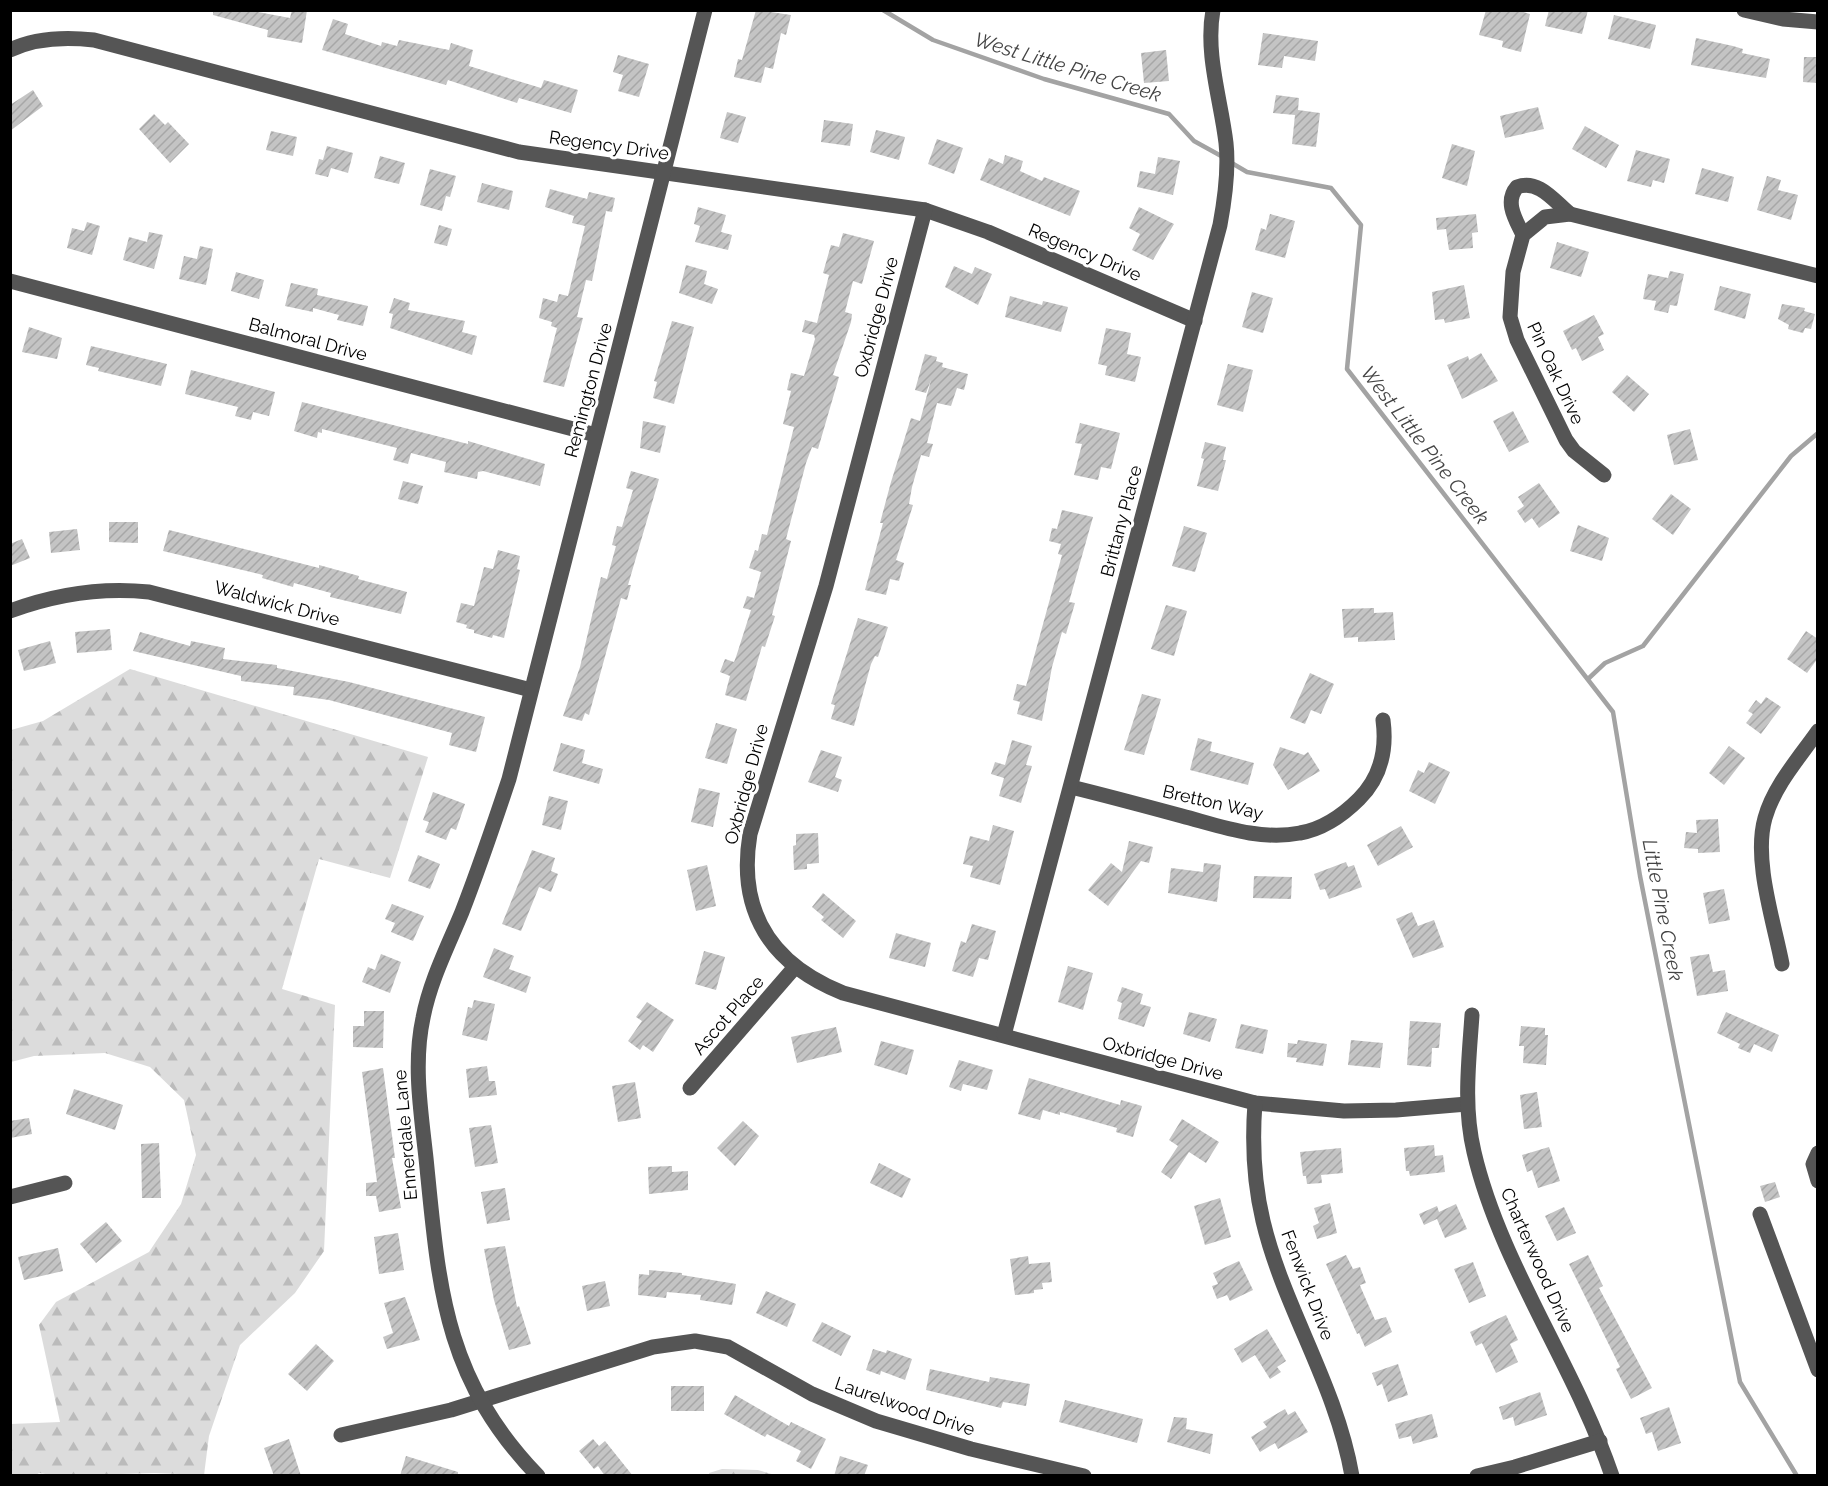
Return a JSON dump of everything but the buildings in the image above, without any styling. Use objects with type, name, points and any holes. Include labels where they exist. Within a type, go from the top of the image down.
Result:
[{"type":"street","name":"Remington Drive","points":[[509,779],[705,10]]},
{"type":"street","name":"Brittany Place","points":[[1004,1035],[1220,225],[1227,153],[1212,57],[1213,10]]},
{"type":"street","points":[[1744,10],[1776,18],[1818,22]]},
{"type":"street","name":"Regency Drive","points":[[10,50],[34,42],[57,39],[94,40],[519,152],[924,210],[988,232],[1195,321]]},
{"type":"street","points":[[1570,214],[1532,185],[1517,187],[1512,192],[1511,208],[1523,235],[1545,217],[1570,214],[1818,276]]},
{"type":"street","name":"Oxbridge Drive","points":[[924,210],[826,586],[750,834],[747,879],[753,910],[768,940],[795,967],[843,993],[1255,1103],[1344,1111],[1396,1110],[1467,1104]]},
{"type":"street","name":"Pin Oak Drive","points":[[1523,235],[1516,256],[1510,294],[1510,317],[1516,340],[1569,446],[1604,475]]},
{"type":"street","name":"Balmoral Drive","points":[[10,281],[596,435]]},
{"type":"street","name":"Waldwick Drive","points":[[10,611],[33,602],[97,590],[149,592],[531,690]]},
{"type":"street","name":"Bretton Way","points":[[1071,786],[1235,830],[1270,835],[1300,833],[1327,824],[1365,794],[1384,755],[1386,741],[1383,720]]},
{"type":"street","points":[[1782,964],[1762,859],[1762,829],[1778,790],[1818,731]]},
{"type":"street","name":"Ennerdale Lane","points":[[509,779],[483,858],[428,997],[418,1057],[441,1290],[456,1345],[480,1402],[501,1435],[538,1476]]},
{"type":"street","name":"Ascot Place","points":[[690,1088],[795,967]]},
{"type":"street","name":"Charterwood Drive","points":[[1472,1015],[1467,1104],[1473,1151],[1491,1207],[1600,1441],[1612,1476]]},
{"type":"street","name":"Fenwick Drive","points":[[1255,1103],[1255,1164],[1263,1222],[1278,1268],[1333,1399],[1352,1476]]},
{"type":"street","points":[[1818,1153],[1813,1164],[1818,1181]]},
{"type":"street","points":[[10,1197],[65,1183]]},
{"type":"street","points":[[1760,1214],[1818,1370]]},
{"type":"street","name":"Laurelwood Drive","points":[[341,1435],[480,1402],[653,1347],[686,1342],[710,1342],[743,1354],[812,1394],[876,1421],[971,1449],[1084,1476]]},
{"type":"street","points":[[1477,1476],[1600,1441]]},
{"type":"green space","points":[[130,669],[428,757],[390,878],[319,859],[282,989],[335,1005],[324,1251],[295,1293],[240,1345],[209,1436],[204,1475],[154,1473],[58,1476],[39,1473],[11,1475],[11,1424],[60,1422],[39,1325],[56,1302],[149,1252],[181,1204],[196,1155],[184,1100],[150,1067],[105,1053],[34,1056],[11,1062],[11,730],[43,721]]},
{"type":"green space","points":[[722,1469],[758,1470],[775,1475],[710,1476],[709,1473]]},
{"type":"waterway","name":"West Little Pine Creek","points":[[883,10],[933,40],[1044,79],[1169,114],[1194,141],[1223,157]]},
{"type":"waterway","name":"Little Pine Creek","points":[[1230,162],[1247,172],[1331,188],[1361,225],[1347,369],[1613,712],[1640,876],[1740,1382],[1797,1476]]},
{"type":"waterway","name":"Little Pine Creek","points":[[1588,679],[1605,663],[1643,646],[1791,456],[1818,433]]}]
